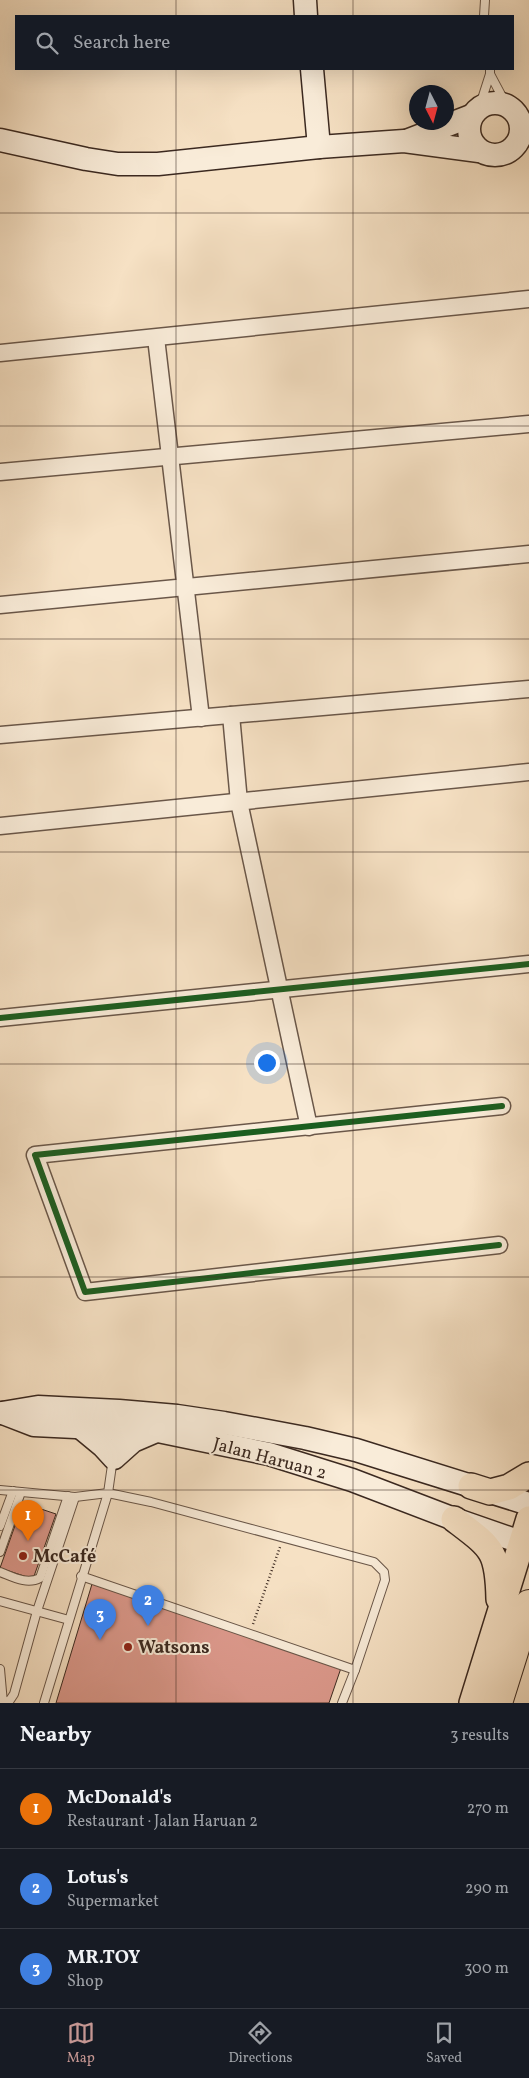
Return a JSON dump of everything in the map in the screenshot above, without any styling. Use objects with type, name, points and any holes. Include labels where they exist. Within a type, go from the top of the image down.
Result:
[{"type":"highway","points":[[498,1703],[521,1608]]},
{"type":"main road","points":[[305,0],[306,15]]},
{"type":"main road","points":[[312,70],[319,147]]},
{"type":"main road","points":[[0,140],[118,164],[158,164],[319,147],[404,142],[479,151],[486,155],[502,155],[522,144],[521,125],[516,110],[491,103],[432,133],[404,142]]},
{"type":"main road","points":[[474,113],[469,124],[470,139],[479,151]]},
{"type":"main road","name":"Jalan Haruan 2","points":[[1,1413],[38,1407],[118,1420],[158,1431],[269,1454],[352,1480],[525,1544]]},
{"type":"main road","name":"Jalan Haruan 2","points":[[1,1413],[34,1425],[80,1427],[118,1420],[177,1416],[305,1438],[356,1450],[529,1504]]},
{"type":"main road","points":[[80,1427],[114,1458],[133,1441],[158,1431]]},
{"type":"main road","points":[[471,1486],[490,1492],[509,1487],[529,1474]]},
{"type":"main road","points":[[454,1519],[484,1542],[493,1555],[499,1572],[521,1608]]},
{"type":"main road","points":[[472,1703],[521,1608],[525,1544],[529,1519]]},
{"type":"street","points":[[0,353],[529,299]]},
{"type":"street","points":[[156,338],[201,718]]},
{"type":"street","points":[[0,472],[529,424]]},
{"type":"street","points":[[0,605],[529,554]]},
{"type":"street","points":[[0,735],[529,689]]},
{"type":"street","points":[[231,715],[239,802],[309,1127]]},
{"type":"street","points":[[0,826],[529,772]]},
{"type":"street","points":[[0,1018],[529,964]]},
{"type":"street","points":[[499,1245],[85,1292],[35,1156],[502,1106]]},
{"type":"lane","points":[[484,15],[485,0]]},
{"type":"lane","points":[[490,71],[516,110]]},
{"type":"lane","points":[[474,113],[482,99],[490,71]]},
{"type":"lane","points":[[44,1703],[108,1493],[118,1420]]},
{"type":"lane","points":[[0,1490],[71,1496],[108,1493],[374,1562],[384,1572],[385,1580],[342,1703]]},
{"type":"lane","points":[[0,1526],[17,1492]]},
{"type":"lane","points":[[0,1552],[17,1492]]},
{"type":"lane","points":[[0,1572],[26,1581],[40,1578],[71,1496]]},
{"type":"lane","points":[[0,1669],[3,1703],[10,1700],[14,1694],[71,1496]]},
{"type":"lane","points":[[82,1576],[355,1670]]},
{"type":"lane","points":[[0,1601],[69,1620]]},
{"type":"path","points":[[250,1633],[283,1538]]},
{"type":"building","points":[[23,1503],[56,1514],[33,1579],[0,1568]]},
{"type":"building","points":[[92,1584],[341,1668],[329,1703],[56,1703]]},
{"type":"cycle path","points":[[0,1018],[529,964]]},
{"type":"cycle path","points":[[499,1245],[85,1292],[35,1155],[502,1106]]},
{"type":"place","name":"McDonald's","points":[[28,1541]]},
{"type":"place","name":"McCafé","points":[[23,1556]]},
{"type":"place","name":"Lotus's","points":[[148,1626]]},
{"type":"place","name":"MR.TOY","points":[[100,1640]]},
{"type":"place","name":"Watsons","points":[[128,1647]]}]
